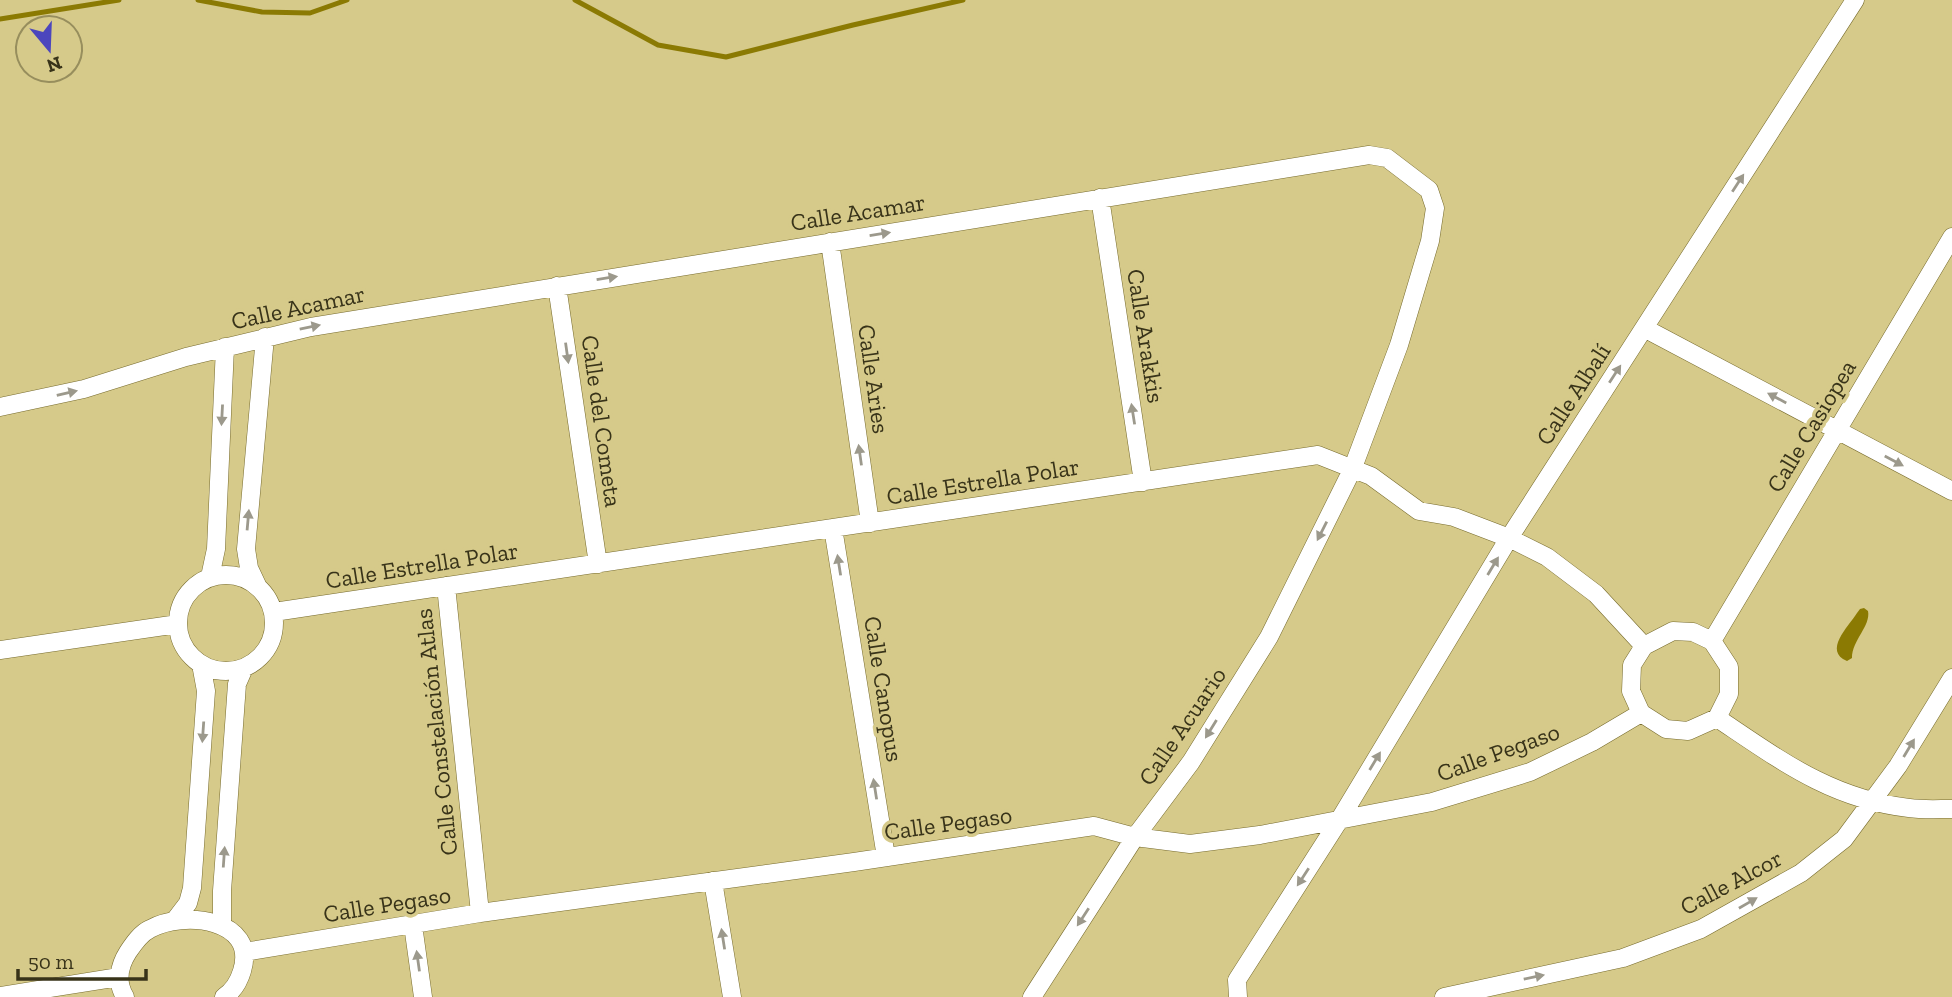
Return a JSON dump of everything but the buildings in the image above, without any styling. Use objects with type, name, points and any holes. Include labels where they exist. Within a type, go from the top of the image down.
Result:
[{"type":"street","name":"Calle Albalí","points":[[1340,819],[1509,538],[1855,0]]},
{"type":"street","name":"Calle Acamar","points":[[0,407],[85,389],[186,357],[311,327],[1369,155],[1387,158],[1429,190],[1436,208],[1430,241],[1399,345],[1352,470]]},
{"type":"street","name":"Calle Arakkis","points":[[1100,198],[1143,482]]},
{"type":"street","name":"Calle Casiopea","points":[[1712,641],[1952,237]]},
{"type":"street","name":"Calle Aries","points":[[830,242],[870,523]]},
{"type":"street","name":"Calle del Cometa","points":[[557,286],[598,564]]},
{"type":"street","points":[[1644,328],[1952,491]]},
{"type":"street","points":[[257,585],[245,578],[229,574],[209,577],[195,586],[182,603],[178,624],[183,645],[194,659],[217,671],[244,668],[260,658],[271,641],[275,624],[274,612],[268,598],[257,585],[249,568],[246,549],[265,337]]},
{"type":"street","points":[[209,577],[216,549],[225,347]]},
{"type":"street","name":"Calle Estrella Polar","points":[[274,612],[1318,455],[1371,476],[1419,511],[1454,517],[1509,538],[1547,557],[1596,594],[1644,646]]},
{"type":"street","name":"Calle Acuario","points":[[1032,997],[1135,837],[1191,762],[1269,637],[1352,470]]},
{"type":"street","name":"Calle Canopus","points":[[833,528],[886,857]]},
{"type":"street","name":"Calle Constelación Atlas","points":[[446,586],[480,913]]},
{"type":"street","points":[[0,650],[178,624]]},
{"type":"street","points":[[1673,631],[1693,632],[1712,641],[1729,667],[1729,694],[1717,718],[1688,731],[1666,729],[1641,713],[1631,691],[1632,665],[1644,646],[1673,631]]},
{"type":"street","points":[[175,920],[188,903],[192,888],[206,691],[201,664]]},
{"type":"street","points":[[222,925],[237,684],[244,668]]},
{"type":"street","name":"Calle Alcor","points":[[1444,997],[1623,958],[1700,929],[1801,873],[1844,839],[1898,766],[1952,678]]},
{"type":"street","name":"Calle Pegaso","points":[[244,952],[480,913],[1094,826],[1135,837],[1190,844],[1260,835],[1432,802],[1530,772],[1592,742],[1641,713]]},
{"type":"street","points":[[1717,718],[1797,771],[1840,792],[1872,802],[1911,809],[1952,809]]},
{"type":"street","points":[[1238,997],[1237,980],[1340,819]]},
{"type":"street","points":[[713,881],[732,997]]},
{"type":"street","points":[[125,997],[119,977],[122,962],[135,942],[149,929],[175,920],[201,919],[222,925],[236,937],[244,952],[245,961],[240,978],[224,997]]},
{"type":"street","points":[[413,925],[423,997]]},
{"type":"street","points":[[0,996],[119,977]]},
{"type":"shaded area","points":[[1860,609],[1868,611],[1867,622],[1855,645],[1852,658],[1847,661],[1840,657],[1837,645],[1848,625]]},
{"type":"waterway","points":[[0,19],[119,0]]},
{"type":"waterway","points":[[198,0],[262,12],[310,13],[347,0]]},
{"type":"waterway","points":[[575,0],[658,45],[726,57],[963,0]]}]
